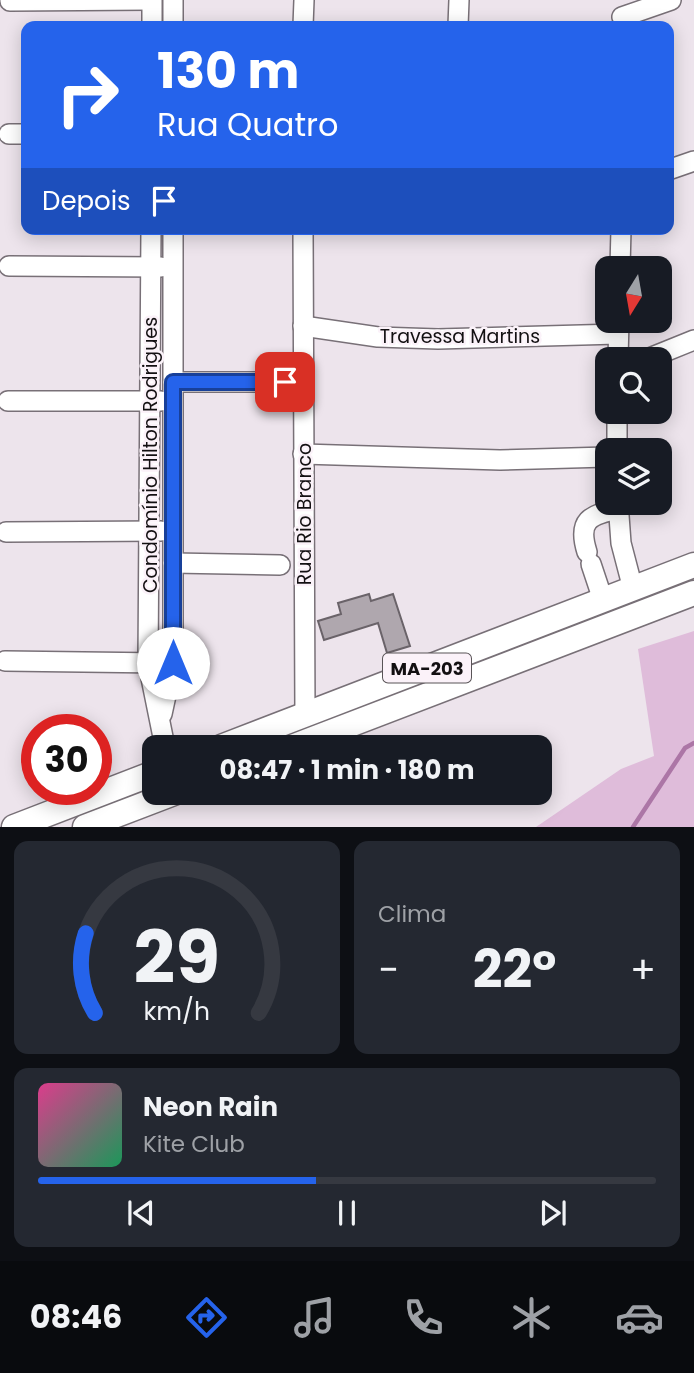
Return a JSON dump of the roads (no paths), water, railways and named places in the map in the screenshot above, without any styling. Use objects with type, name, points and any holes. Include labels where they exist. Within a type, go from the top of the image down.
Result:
[{"type":"main road","name":"MA-203","points":[[252,735],[694,565]]},
{"type":"main road","name":"MA-203","points":[[323,735],[694,593]]},
{"type":"main road","points":[[14,827],[142,778]]},
{"type":"main road","points":[[85,827],[143,805]]},
{"type":"street","points":[[152,0],[152,21]]},
{"type":"street","points":[[10,1],[173,0],[173,21]]},
{"type":"street","points":[[303,21],[304,0]]},
{"type":"street","points":[[458,21],[459,0]]},
{"type":"street","points":[[622,14],[671,0]]},
{"type":"street","points":[[674,168],[694,161]]},
{"type":"street","name":"Condomínio Hilton Rodrigues","points":[[151,235],[148,663],[162,735]]},
{"type":"street","name":"Condomínio Hilton Rodrigues","points":[[160,722],[173,663],[173,235]]},
{"type":"street","name":"Rua Rio Branco","points":[[303,235],[304,715]]},
{"type":"street","points":[[620,256],[621,235]]},
{"type":"street","points":[[9,265],[173,267]]},
{"type":"street","name":"Travessa Martins","points":[[303,326],[378,337],[438,338],[595,328]]},
{"type":"street","points":[[672,349],[694,340]]},
{"type":"street","points":[[8,401],[150,400],[173,392],[285,382]]},
{"type":"street","points":[[303,454],[500,460],[595,457]]},
{"type":"street","points":[[597,515],[588,520],[583,532],[603,600]]},
{"type":"street","points":[[619,515],[621,543],[633,589]]},
{"type":"street","points":[[6,532],[173,530]]},
{"type":"street","points":[[173,563],[281,565]]},
{"type":"street","points":[[5,661],[173,663]]},
{"type":"waterway","points":[[633,827],[685,748],[694,743]]}]
